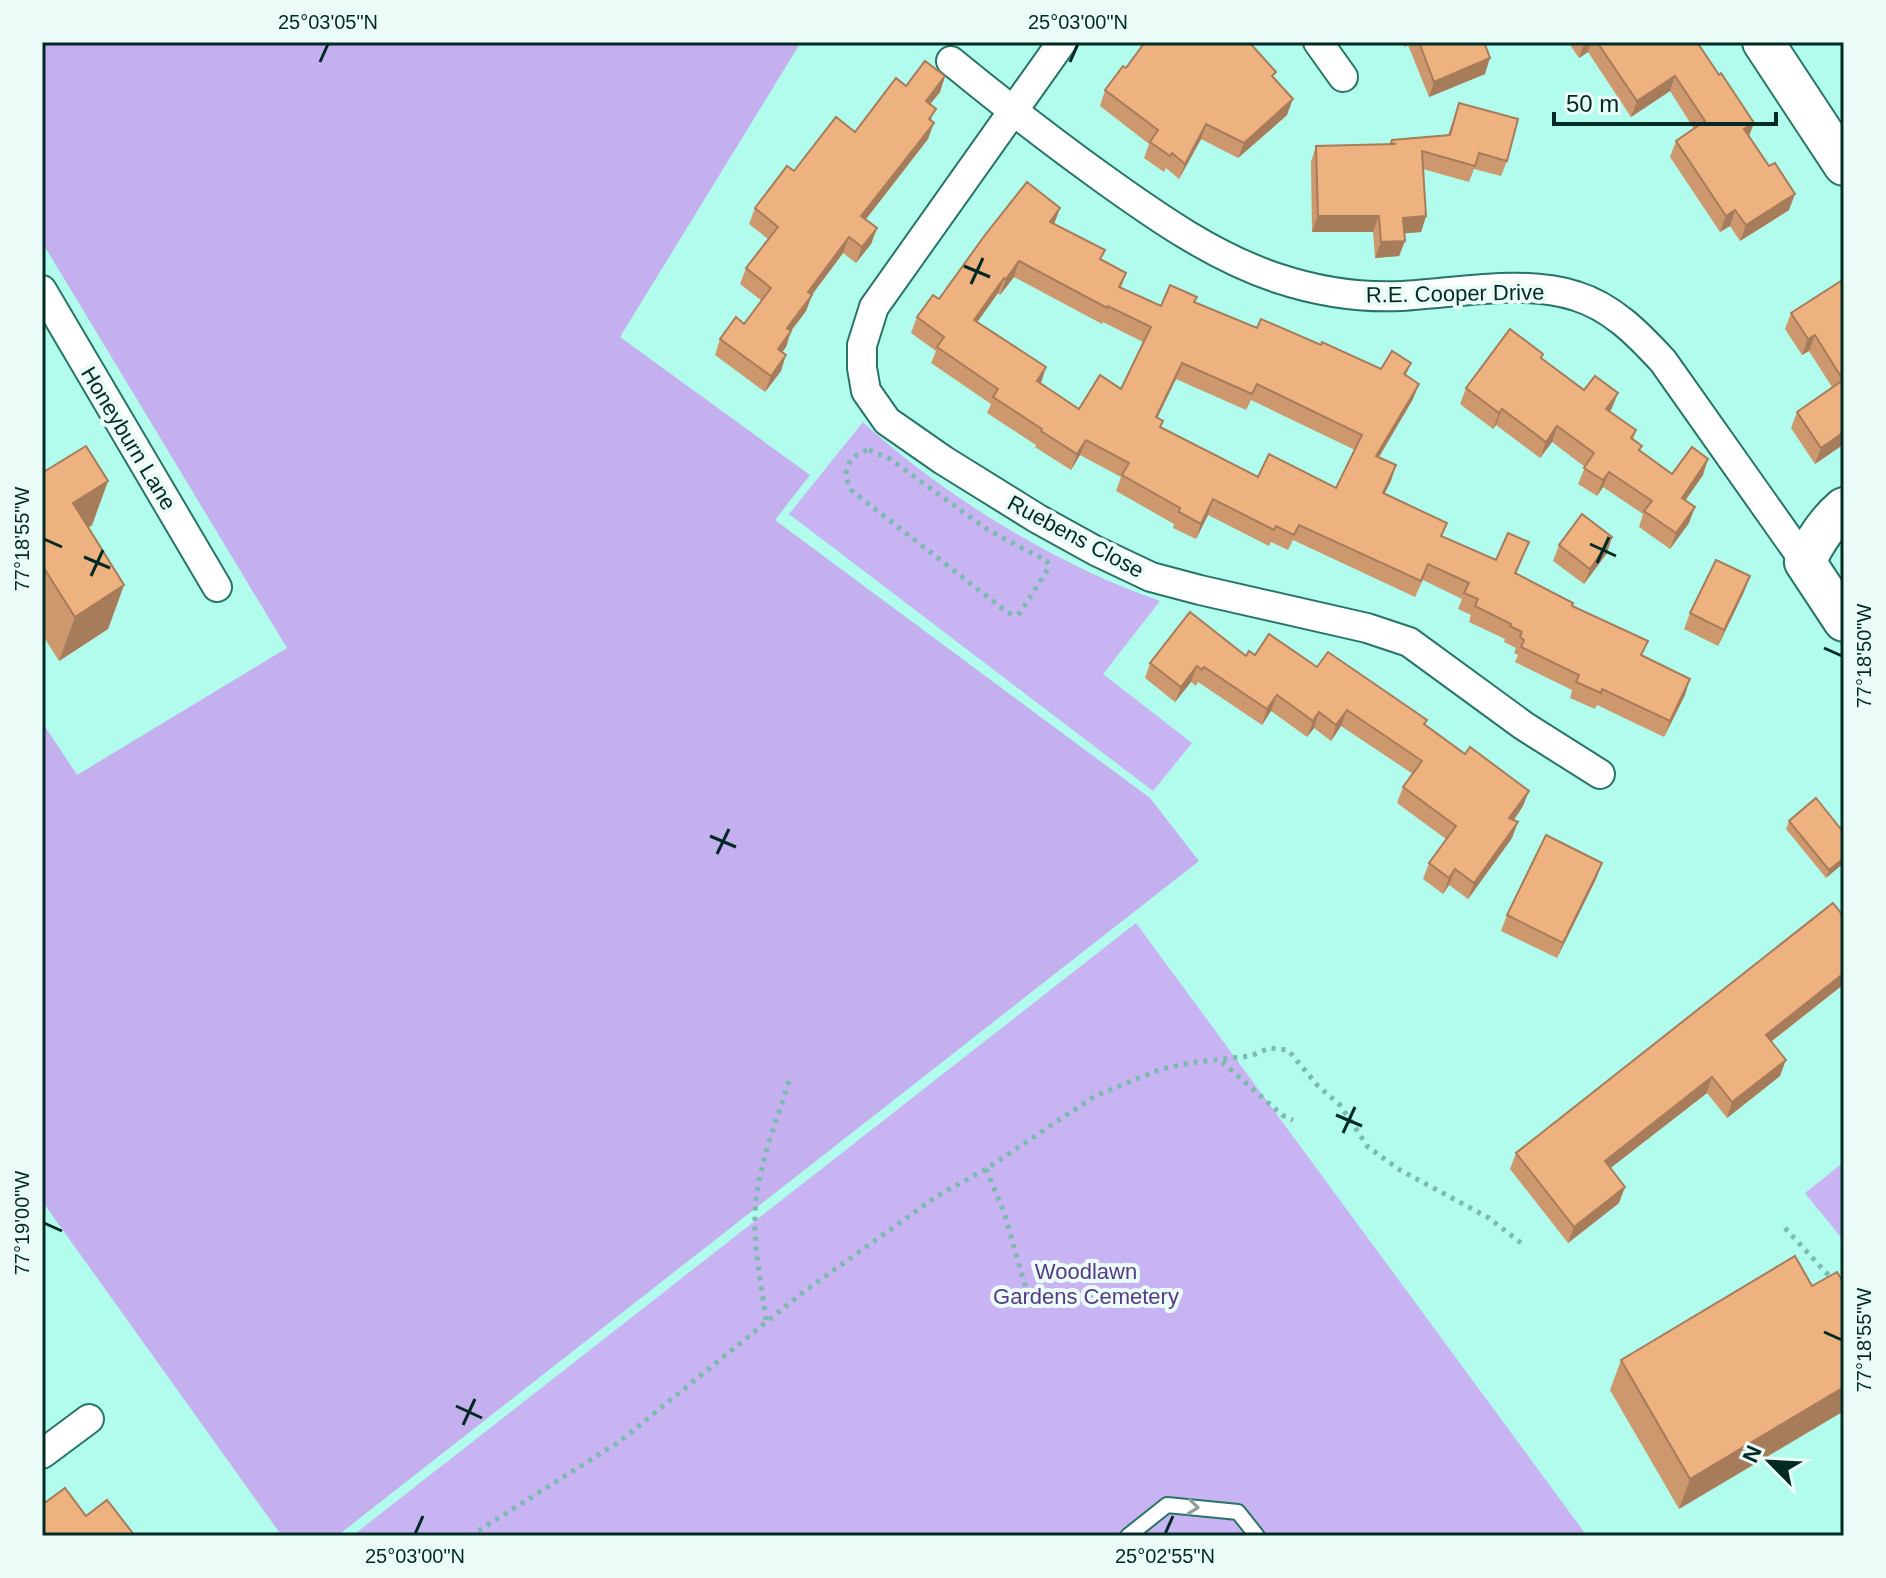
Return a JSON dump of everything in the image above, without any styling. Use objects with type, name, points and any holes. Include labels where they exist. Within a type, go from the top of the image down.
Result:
[{"type":"street","name":"Ruebens Close","points":[[1062,42],[874,307],[862,345],[862,368],[866,391],[877,410],[887,421],[943,460],[1038,519],[1126,566],[1175,584],[1367,628],[1409,642],[1524,726],[1600,774]]},
{"type":"street","points":[[1318,42],[1343,77]]},
{"type":"street","points":[[1763,42],[1844,165]]},
{"type":"street","name":"R.E. Cooper Drive","points":[[951,61],[1013,113],[1135,201],[1237,261],[1277,278],[1364,295],[1399,296],[1489,288],[1562,292],[1609,312],[1643,339],[1663,361],[1805,562]]},
{"type":"street","name":"Honeyburn Lane","points":[[42,290],[217,587]]},
{"type":"street","points":[[1844,508],[1832,518],[1816,540],[1805,562],[1844,621]]},
{"type":"street","points":[[42,1454],[89,1419]]},
{"type":"lane","points":[[1128,1536],[1167,1505],[1238,1512],[1257,1536]]},
{"type":"path","points":[[869,450],[890,459],[988,530],[1047,561],[1049,567],[1046,575],[1024,609],[1016,615],[1007,612],[852,491],[846,474],[852,458],[869,450]]},
{"type":"path","points":[[470,1536],[619,1442],[767,1321],[937,1196],[986,1169],[1095,1096],[1161,1069],[1250,1056],[1270,1048],[1288,1050],[1318,1086],[1340,1105],[1368,1147],[1400,1170],[1489,1218],[1525,1246]]},
{"type":"path","points":[[1221,1061],[1282,1115],[1293,1120]]},
{"type":"path","points":[[767,1321],[758,1262],[756,1203],[766,1155],[789,1081]]},
{"type":"path","points":[[986,1169],[1005,1215],[1032,1310]]},
{"type":"path","points":[[1785,1228],[1834,1281]]},
{"type":"green space","points":[[863,422],[928,476],[1003,526],[1082,569],[1160,601],[1103,674],[1192,743],[1153,791],[789,514]]},
{"type":"green space","name":"Woodlawn Gardens Cemetery","points":[[1136,923],[1587,1536],[352,1536]]},
{"type":"green space","points":[[1844,1162],[1844,1241],[1805,1193]]},
{"type":"shaded area","points":[[42,42],[801,42],[620,337],[810,475],[775,520],[1150,798],[1199,861],[337,1536],[282,1536],[42,1201],[42,722],[77,775],[287,648],[42,242]]},
{"type":"building","points":[[1145,42],[1249,42],[1276,72],[1272,76],[1293,99],[1244,143],[1206,124],[1185,164],[1150,142],[1158,130],[1105,90]]},
{"type":"building","points":[[1419,42],[1484,42],[1490,58],[1434,82]]},
{"type":"building","points":[[1597,42],[1697,42],[1754,123],[1744,129],[1769,166],[1775,163],[1795,194],[1746,225],[1735,210],[1726,216],[1676,141],[1705,121],[1675,76],[1637,101]]},
{"type":"building","points":[[925,61],[945,76],[926,101],[936,109],[929,119],[934,123],[861,216],[877,228],[862,247],[849,237],[808,292],[812,295],[787,328],[791,331],[778,349],[786,355],[771,376],[720,339],[736,317],[744,324],[771,288],[746,268],[778,227],[755,208],[787,166],[794,171],[836,117],[855,132],[896,78],[906,86]]},
{"type":"building","points":[[1459,103],[1518,119],[1507,161],[1479,153],[1475,166],[1422,151],[1426,216],[1403,218],[1405,241],[1381,242],[1379,216],[1318,216],[1316,146],[1396,144],[1391,143],[1392,140],[1450,135]]},
{"type":"building","points":[[1027,182],[1060,208],[1050,222],[1105,250],[1100,259],[1126,273],[1119,287],[1161,306],[1170,285],[1197,297],[1194,302],[1257,328],[1261,319],[1381,369],[1392,351],[1411,363],[1404,374],[1419,384],[1376,456],[1396,465],[1383,493],[1447,523],[1441,536],[1496,560],[1508,533],[1529,542],[1515,573],[1573,603],[1572,606],[1648,641],[1641,655],[1690,679],[1670,721],[1602,689],[1601,693],[1576,682],[1579,675],[1521,647],[1524,640],[1520,637],[1522,632],[1475,606],[1478,599],[1464,593],[1469,583],[1428,564],[1421,581],[1299,525],[1294,535],[1276,526],[1274,530],[1213,499],[1201,524],[1179,512],[1180,508],[1122,475],[1129,463],[1086,440],[1077,454],[993,397],[998,389],[937,347],[944,337],[917,317],[933,295],[939,299]],"holes":[[[1019,261],[1107,308],[1151,327],[1121,389],[1100,375],[1079,409],[1037,381],[1046,367],[974,320]],[[1182,363],[1252,394],[1257,384],[1362,435],[1336,488],[1269,454],[1258,477],[1160,427],[1163,421],[1156,417]]]},
{"type":"building","points":[[1844,279],[1844,432],[1821,448],[1797,412],[1843,380],[1815,335],[1808,339],[1791,313]]},
{"type":"building","points":[[1510,329],[1543,354],[1541,358],[1584,390],[1595,376],[1618,393],[1606,409],[1636,430],[1631,438],[1642,446],[1639,450],[1672,474],[1692,447],[1708,459],[1682,498],[1695,507],[1676,533],[1644,511],[1652,501],[1609,472],[1603,480],[1584,468],[1594,453],[1557,426],[1546,442],[1502,409],[1499,413],[1466,388]]},
{"type":"building","points":[[86,446],[108,481],[73,503],[124,585],[75,617],[42,565],[42,473]]},
{"type":"building","points":[[1582,514],[1612,537],[1590,569],[1559,545]]},
{"type":"building","points":[[1716,560],[1750,576],[1724,630],[1690,613]]},
{"type":"building","points":[[1190,612],[1246,656],[1249,651],[1255,655],[1269,634],[1317,667],[1328,652],[1427,720],[1424,724],[1465,754],[1470,747],[1529,791],[1509,818],[1518,822],[1474,883],[1455,869],[1449,878],[1429,863],[1456,826],[1403,787],[1422,761],[1347,710],[1336,725],[1319,712],[1313,721],[1277,695],[1267,709],[1204,667],[1202,670],[1197,666],[1181,687],[1150,663]]},
{"type":"building","points":[[1816,798],[1844,833],[1844,858],[1829,870],[1789,821]]},
{"type":"building","points":[[1546,835],[1602,863],[1563,943],[1507,915]]},
{"type":"building","points":[[1833,903],[1844,917],[1844,973],[1766,1035],[1786,1060],[1732,1102],[1712,1077],[1605,1161],[1625,1187],[1574,1227],[1516,1153]]},
{"type":"building","points":[[1795,1256],[1812,1286],[1837,1272],[1844,1283],[1844,1387],[1690,1479],[1621,1360]]},
{"type":"building","points":[[65,1488],[86,1516],[107,1500],[135,1536],[42,1536],[42,1505]]}]
